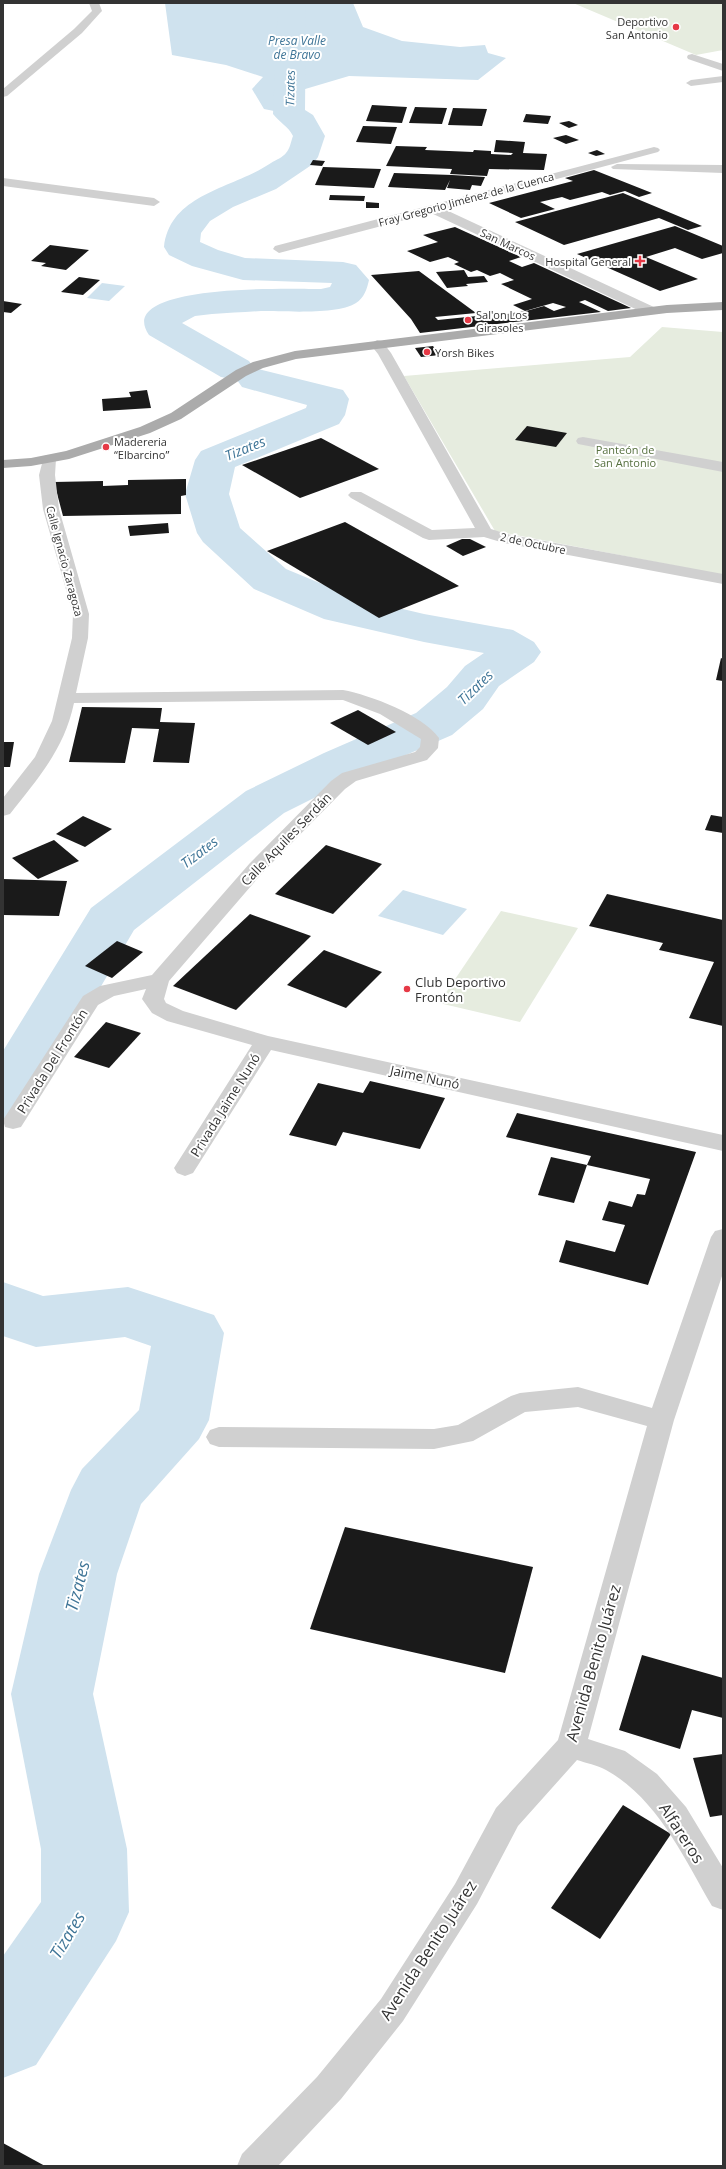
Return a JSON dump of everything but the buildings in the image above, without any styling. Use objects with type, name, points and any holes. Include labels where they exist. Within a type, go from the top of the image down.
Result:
[{"type":"main road","points":[[3,464],[49,459],[89,450],[157,425],[176,416],[241,373],[258,365],[295,355],[588,320],[651,311],[689,307],[723,306]]},
{"type":"street","points":[[3,94],[78,31],[97,10],[94,3]]},
{"type":"street","points":[[692,57],[723,68]]},
{"type":"street","points":[[691,83],[723,79]]},
{"type":"street","name":"Fray Gregorio Jiménez de la Cuenca","points":[[279,249],[654,150]]},
{"type":"street","points":[[592,166],[723,169]]},
{"type":"street","points":[[3,182],[154,202]]},
{"type":"street","name":"San Marcos","points":[[431,208],[651,311]]},
{"type":"street","name":"2 de Octubre","points":[[377,344],[384,353],[485,532],[504,538],[723,580]]},
{"type":"street","points":[[583,441],[723,467]]},
{"type":"street","name":"Calle Ignacio Zaragoza","points":[[3,810],[44,758],[61,721],[65,698],[80,638],[81,614],[51,509],[47,476],[49,459]]},
{"type":"street","points":[[356,495],[429,535],[485,532]]},
{"type":"street","name":"Calle Aquiles Serdán","points":[[65,698],[343,695],[366,700],[406,721],[426,734],[431,743],[429,748],[420,756],[349,777],[329,794],[314,811],[256,866],[159,980]]},
{"type":"street","name":"Jaime Nunó","points":[[159,980],[153,998],[159,1008],[175,1016],[265,1042],[723,1143]]},
{"type":"street","name":"Privada Del Frontón","points":[[13,1122],[90,1001],[107,991],[159,980]]},
{"type":"street","name":"Privada Jaime Nunó","points":[[185,1168],[265,1042]]},
{"type":"street","name":"Avenida Benito Juárez","points":[[254,2166],[329,2088],[392,2010],[466,1894],[507,1817],[571,1746],[661,1420],[723,1237]]},
{"type":"street","points":[[219,1437],[434,1439],[464,1434],[520,1404],[578,1397],[661,1420]]},
{"type":"street","name":"Alfareros","points":[[571,1746],[616,1760],[646,1783],[675,1816],[723,1896]]},
{"type":"green space","name":"Deportivo San Antonio","points":[[573,3],[723,3],[723,50],[696,55]]},
{"type":"green space","name":"Panteón de San Antonio","points":[[662,327],[723,332],[723,575],[495,531],[404,376],[630,357]]},
{"type":"green space","points":[[501,911],[578,928],[520,1022],[439,1003]]},
{"type":"water","name":"Presa Valle de Bravo","points":[[165,3],[353,3],[363,27],[402,41],[460,47],[485,45],[488,53],[506,58],[478,80],[349,76],[285,95],[289,114],[264,109],[252,89],[263,77],[226,65],[172,55]]},
{"type":"water","points":[[102,283],[125,286],[109,301],[87,298]]},
{"type":"water","points":[[403,890],[467,909],[443,935],[378,916]]},
{"type":"waterway","name":"Tizates","points":[[235,369],[162,327],[162,319],[173,311],[190,306],[212,303],[262,300],[321,300],[342,296],[349,290],[351,280],[343,273],[331,271],[243,269],[205,258],[182,247],[183,233],[189,222],[198,213],[221,200],[264,182],[302,157],[309,136],[302,122],[289,114],[292,3]]},
{"type":"waterway","name":"Tizates","points":[[3,1102],[111,920],[265,802],[342,764],[434,724],[465,698],[482,676],[517,652],[496,640],[424,628],[341,609],[270,579],[219,533],[207,494],[216,460],[325,415],[329,399],[256,379]]},
{"type":"waterway","name":"Tizates","points":[[3,1307],[36,1322],[128,1312],[189,1333],[173,1420],[108,1490],[78,1574],[52,1694],[84,1849],[85,1912],[3,2034]]},
{"type":"place","name":"Deportivo San Antonio","points":[[676,27]]},
{"type":"place","name":"Hospital General","points":[[640,261]]},
{"type":"place","name":"Sal'on Los Girasoles","points":[[468,320]]},
{"type":"place","name":"Yorsh Bikes","points":[[427,352]]},
{"type":"place","name":"Madereria “Elbarcino”","points":[[106,447]]},
{"type":"place","name":"Club Deportivo Frontón","points":[[407,989]]}]
